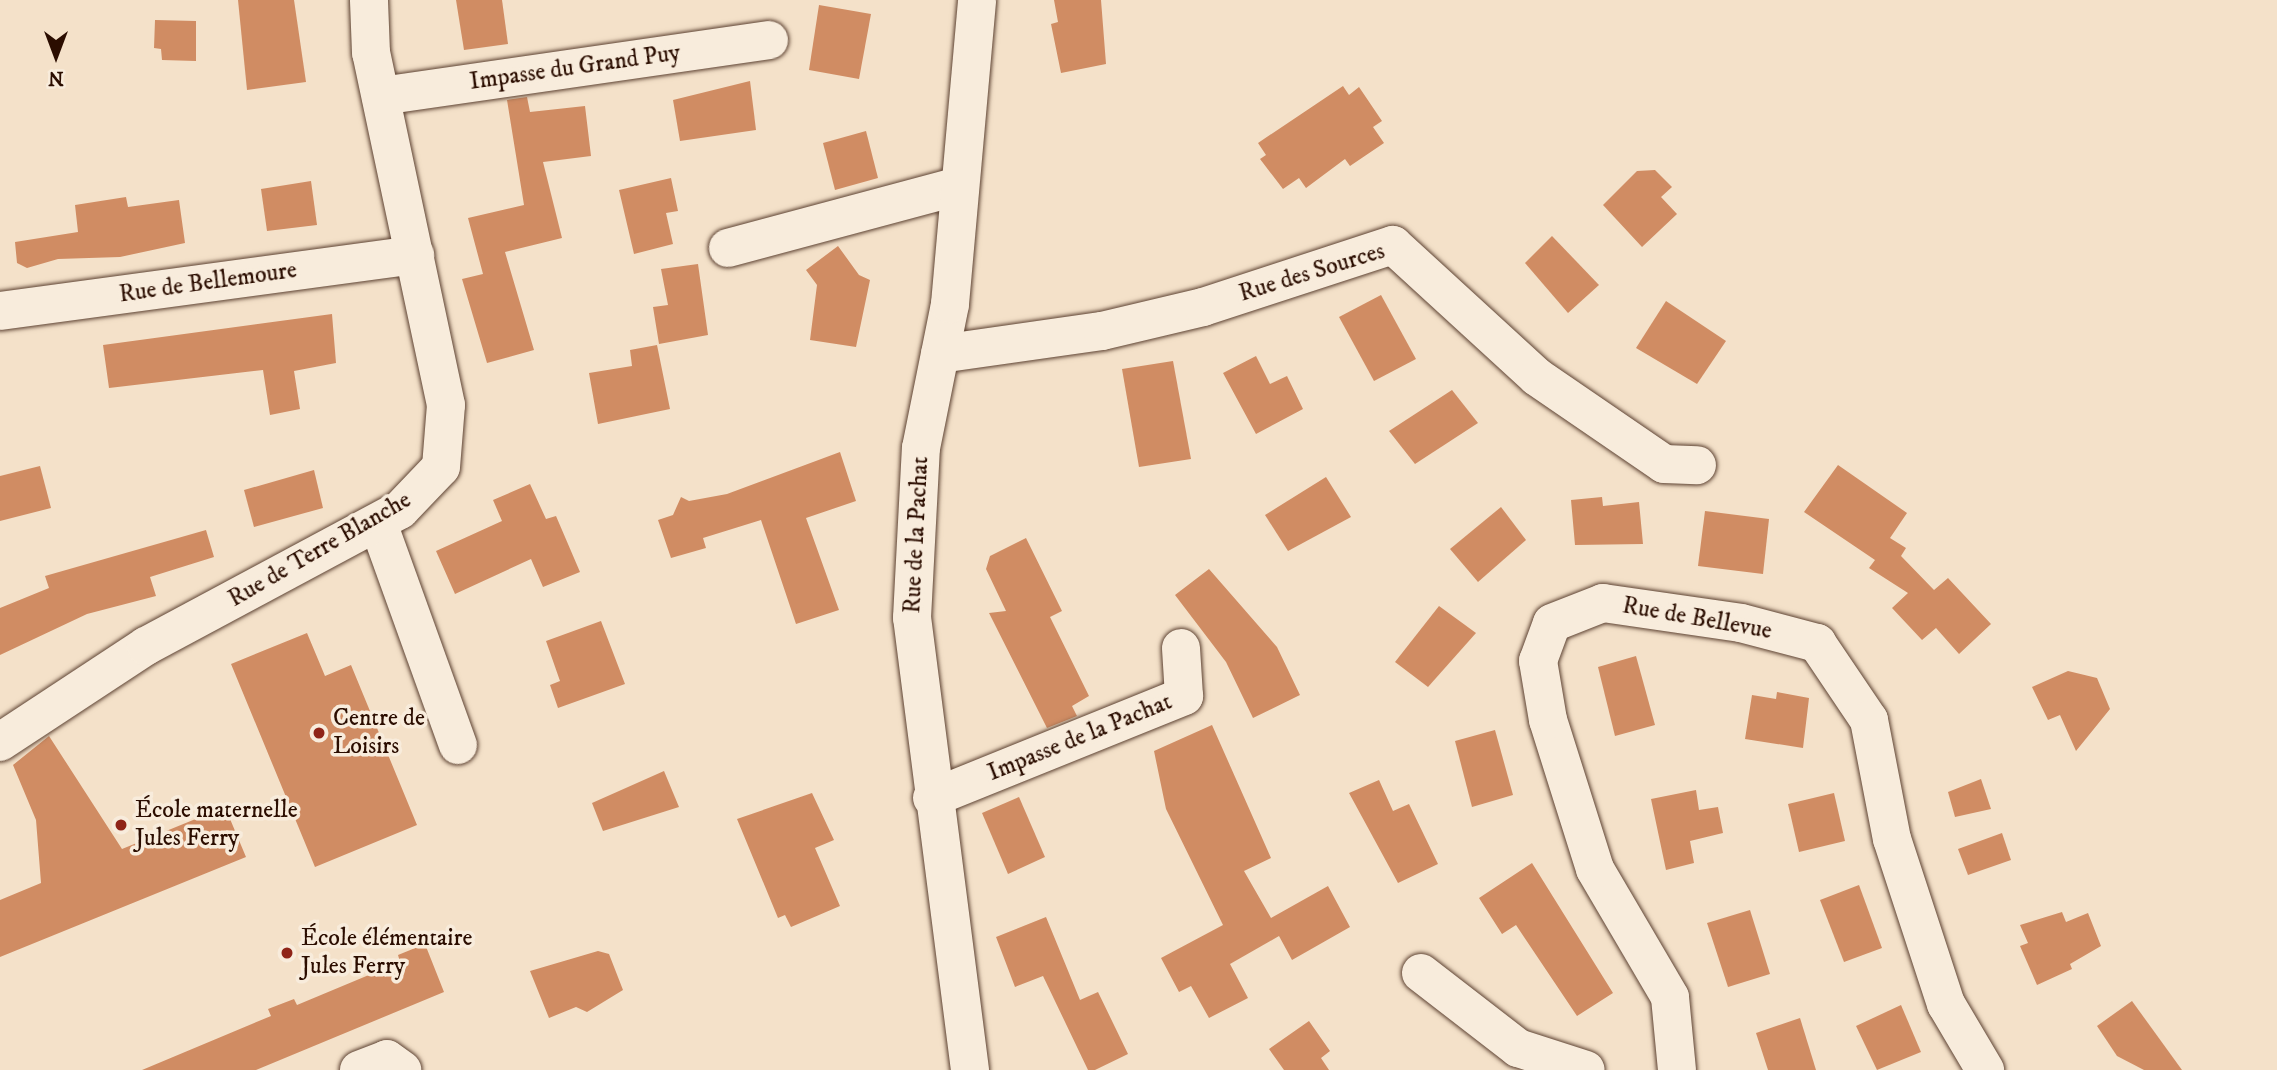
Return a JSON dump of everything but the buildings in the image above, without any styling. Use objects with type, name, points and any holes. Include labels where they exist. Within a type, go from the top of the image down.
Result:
[{"type":"street","name":"Rue de Terre Blanche","points":[[0,742],[146,646],[377,523],[431,484],[448,443],[415,255],[381,96],[369,0]]},
{"type":"street","name":"Rue de la Pachat","points":[[971,1070],[932,798],[912,618],[921,447],[940,355],[977,0]]},
{"type":"street","name":"Impasse du Grand Puy","points":[[381,96],[769,40]]},
{"type":"street","points":[[728,248],[959,186]]},
{"type":"street","name":"Rue des Sources","points":[[940,355],[1102,331],[1203,307],[1393,245],[1537,377],[1664,464],[1697,465]]},
{"type":"street","name":"Rue de Bellemoure","points":[[0,311],[415,255]]},
{"type":"street","points":[[377,523],[458,745]]},
{"type":"street","name":"Rue de Bellevue","points":[[1677,1070],[1670,997],[1595,869],[1548,720],[1538,661],[1552,623],[1603,603],[1741,623],[1817,643],[1869,720],[1892,839],[1946,1004],[1985,1070]]},
{"type":"street","name":"Impasse de la Pachat","points":[[932,798],[1184,696],[1181,648]]},
{"type":"street","points":[[1420,973],[1518,1048],[1586,1070]]},
{"type":"street","points":[[359,1070],[387,1059],[402,1070]]},
{"type":"place","name":"Centre de Loisirs","points":[[319,733]]},
{"type":"place","name":"École maternelle Jules Ferry","points":[[121,825]]},
{"type":"place","name":"École élémentaire Jules Ferry","points":[[287,953]]}]
